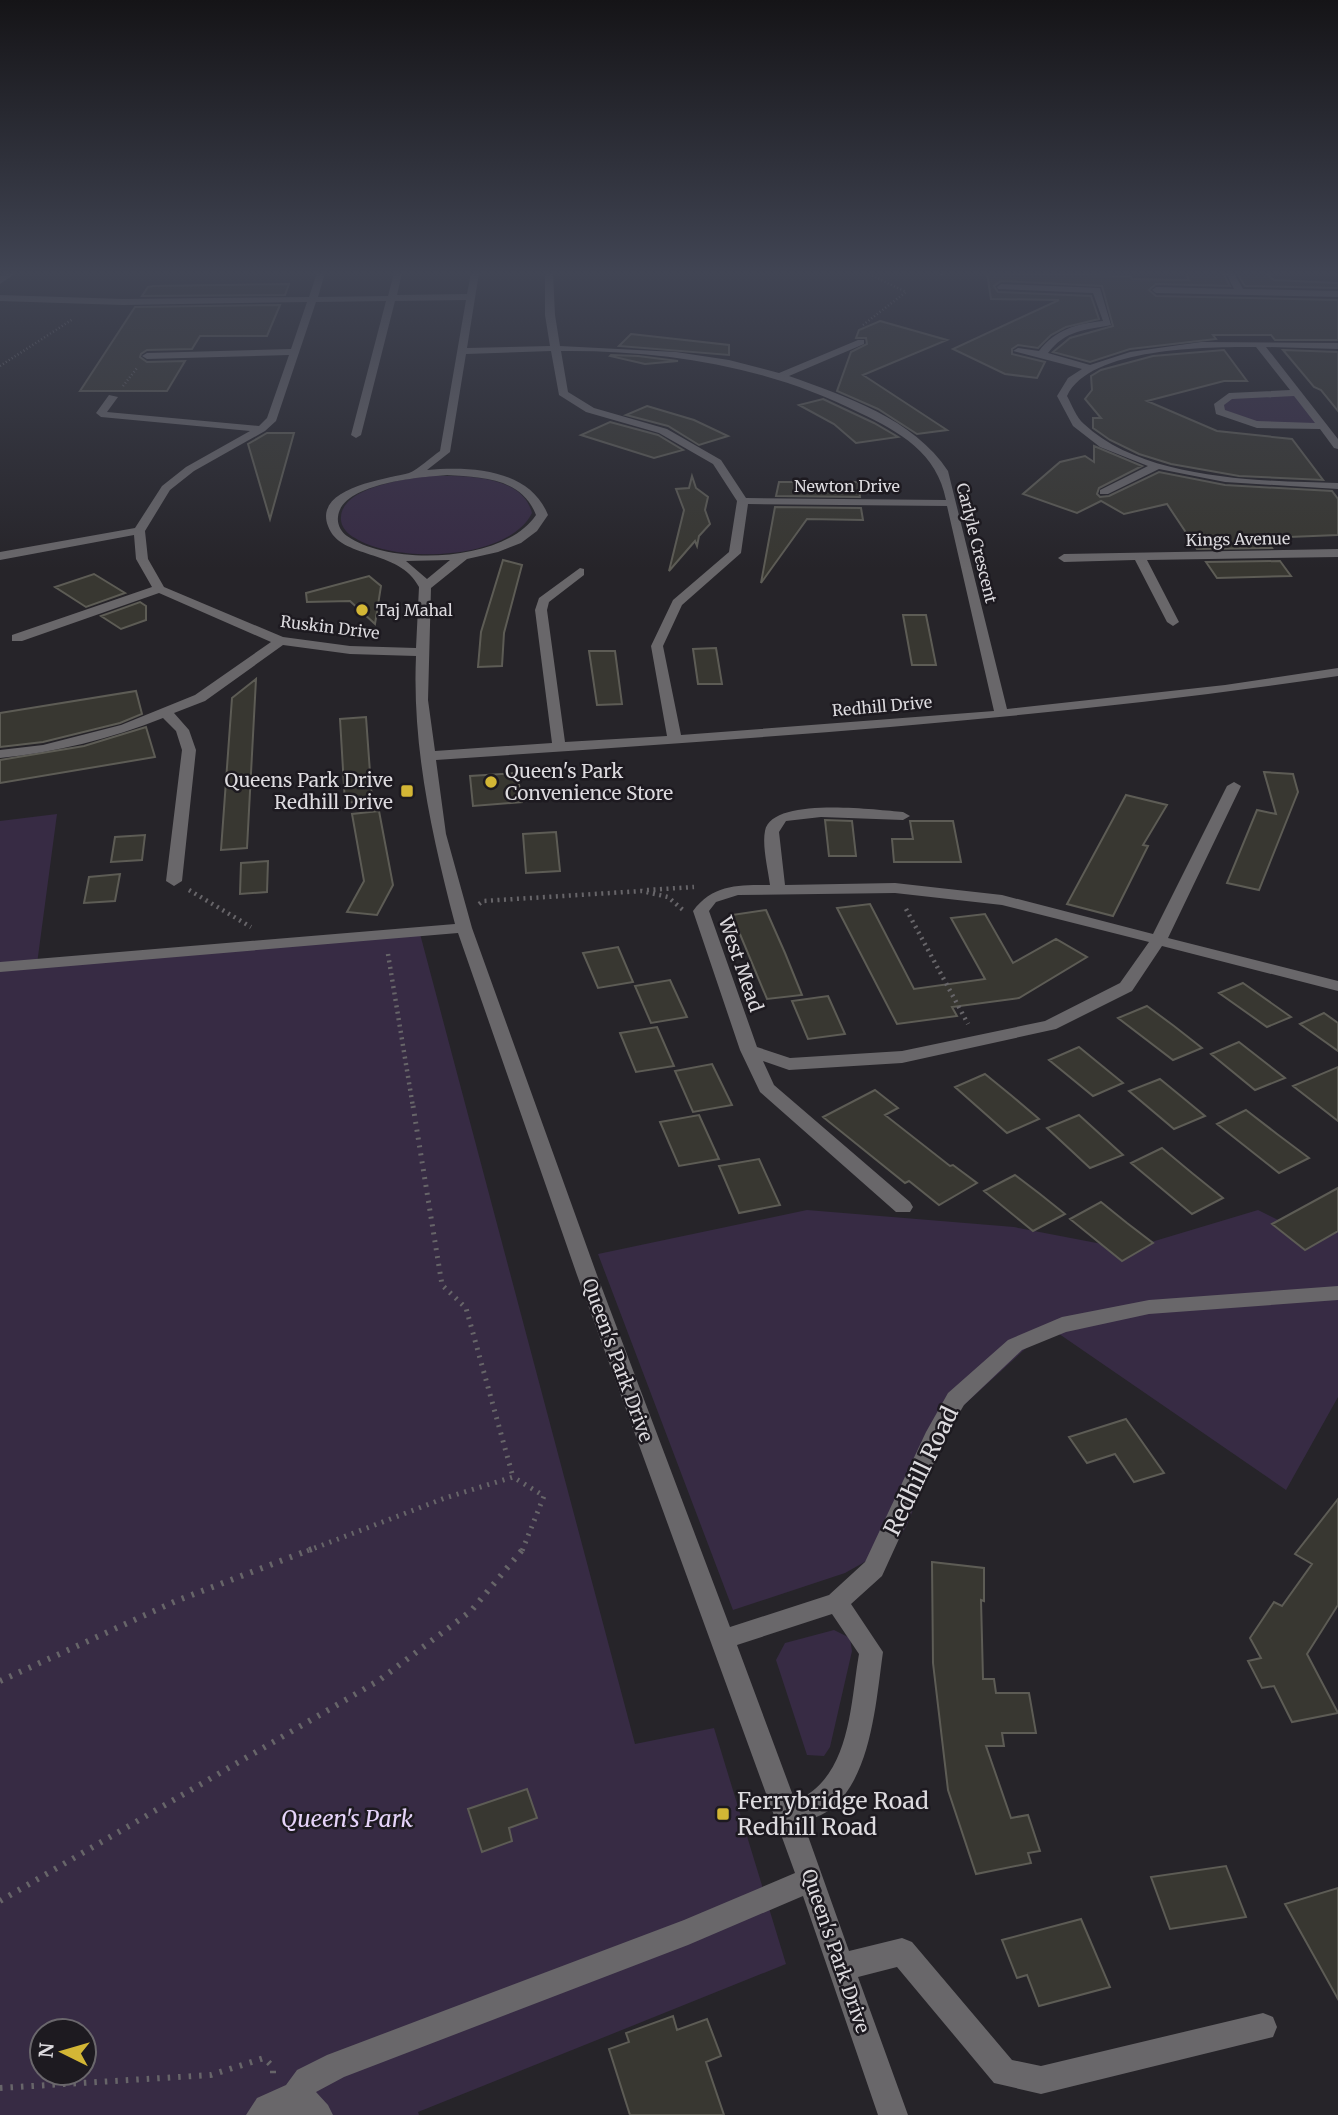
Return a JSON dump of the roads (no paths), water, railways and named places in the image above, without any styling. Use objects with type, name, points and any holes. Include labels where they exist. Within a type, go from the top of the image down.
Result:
[{"type":"street","points":[[5,630],[22,641],[159,589],[142,559],[139,531],[166,488],[190,469],[261,429],[272,419],[289,372]]},
{"type":"street","points":[[356,435],[371,372]]},
{"type":"street","points":[[415,474],[445,452],[459,372]]},
{"type":"street","points":[[560,372],[563,393],[590,410],[663,431],[717,462],[743,501],[735,553],[677,603],[657,646],[675,739]]},
{"type":"street","name":"Carlyle Crescent","points":[[766,372],[782,375],[848,400],[905,433],[943,471],[1001,713]]},
{"type":"street","points":[[782,375],[790,372]]},
{"type":"street","points":[[1086,372],[1071,379],[1062,396],[1066,412],[1078,426],[1099,442],[1124,455],[1199,476],[1280,485],[1338,486]]},
{"type":"street","points":[[1280,372],[1338,446]]},
{"type":"street","points":[[1297,393],[1229,396],[1219,404],[1220,412],[1234,420],[1253,425],[1323,426]]},
{"type":"street","points":[[113,397],[101,413],[261,429]]},
{"type":"street","points":[[445,452],[460,466],[527,489],[539,501],[541,515],[533,528],[514,541],[464,555],[416,558],[393,556],[355,545],[342,538],[334,529],[331,520],[334,510],[341,501],[359,489],[415,474],[478,474]]},
{"type":"street","points":[[1104,492],[1158,465]]},
{"type":"street","name":"Newton Drive","points":[[743,501],[951,503]]},
{"type":"street","points":[[0,556],[139,531]]},
{"type":"street","name":"Kings Avenue","points":[[1064,558],[1338,553]]},
{"type":"street","points":[[393,556],[421,577],[425,587],[464,555]]},
{"type":"street","points":[[1139,557],[1173,622]]},
{"type":"street","points":[[559,747],[541,610],[543,601],[574,570],[596,577]]},
{"type":"street","name":"Queen's Park Drive","points":[[425,587],[421,700],[439,834],[463,923],[592,1288],[811,1879],[893,2115]]},
{"type":"street","name":"Ruskin Drive","points":[[159,589],[280,641],[350,650],[421,652]]},
{"type":"street","points":[[0,754],[43,748],[126,728],[200,698],[280,641]]},
{"type":"street","name":"Redhill Drive","points":[[428,756],[1123,703],[1338,672]]},
{"type":"street","points":[[165,712],[181,730],[189,750],[174,881]]},
{"type":"street","points":[[749,1050],[789,1064],[902,1057],[1050,1024],[1126,986],[1159,939],[1234,786]]},
{"type":"street","points":[[778,890],[772,832],[782,817],[822,814],[903,816]]},
{"type":"street","name":"West Mead","points":[[903,1206],[766,1088],[749,1050],[701,911],[710,899],[736,890],[895,888],[1002,900],[1338,986]]},
{"type":"street","points":[[0,967],[384,936],[463,923]]},
{"type":"street","name":"Redhill Road","points":[[722,1640],[837,1602],[874,1569],[937,1432],[956,1399],[1015,1345],[1062,1325],[1149,1307],[1338,1293]]},
{"type":"street","points":[[788,1816],[823,1800],[842,1777],[854,1749],[871,1652],[837,1602]]},
{"type":"street","points":[[275,2105],[307,2080],[337,2065],[688,1933],[811,1879]]},
{"type":"street","points":[[841,1966],[902,1952],[1003,2073],[1041,2080],[1264,2027]]},
{"type":"street","points":[[275,2105],[312,2105],[318,2115]]},
{"type":"place","name":"Taj Mahal","points":[[362,610]]},
{"type":"place","name":"Queen's Park Convenience Store","points":[[491,782]]},
{"type":"place","name":"Queens Park Drive Redhill Drive","points":[[407,791]]},
{"type":"place","name":"Ferrybridge Road Redhill Road","points":[[723,1814]]},
{"type":"park label","name":"Queen's Park","points":[[347,1819]]}]
